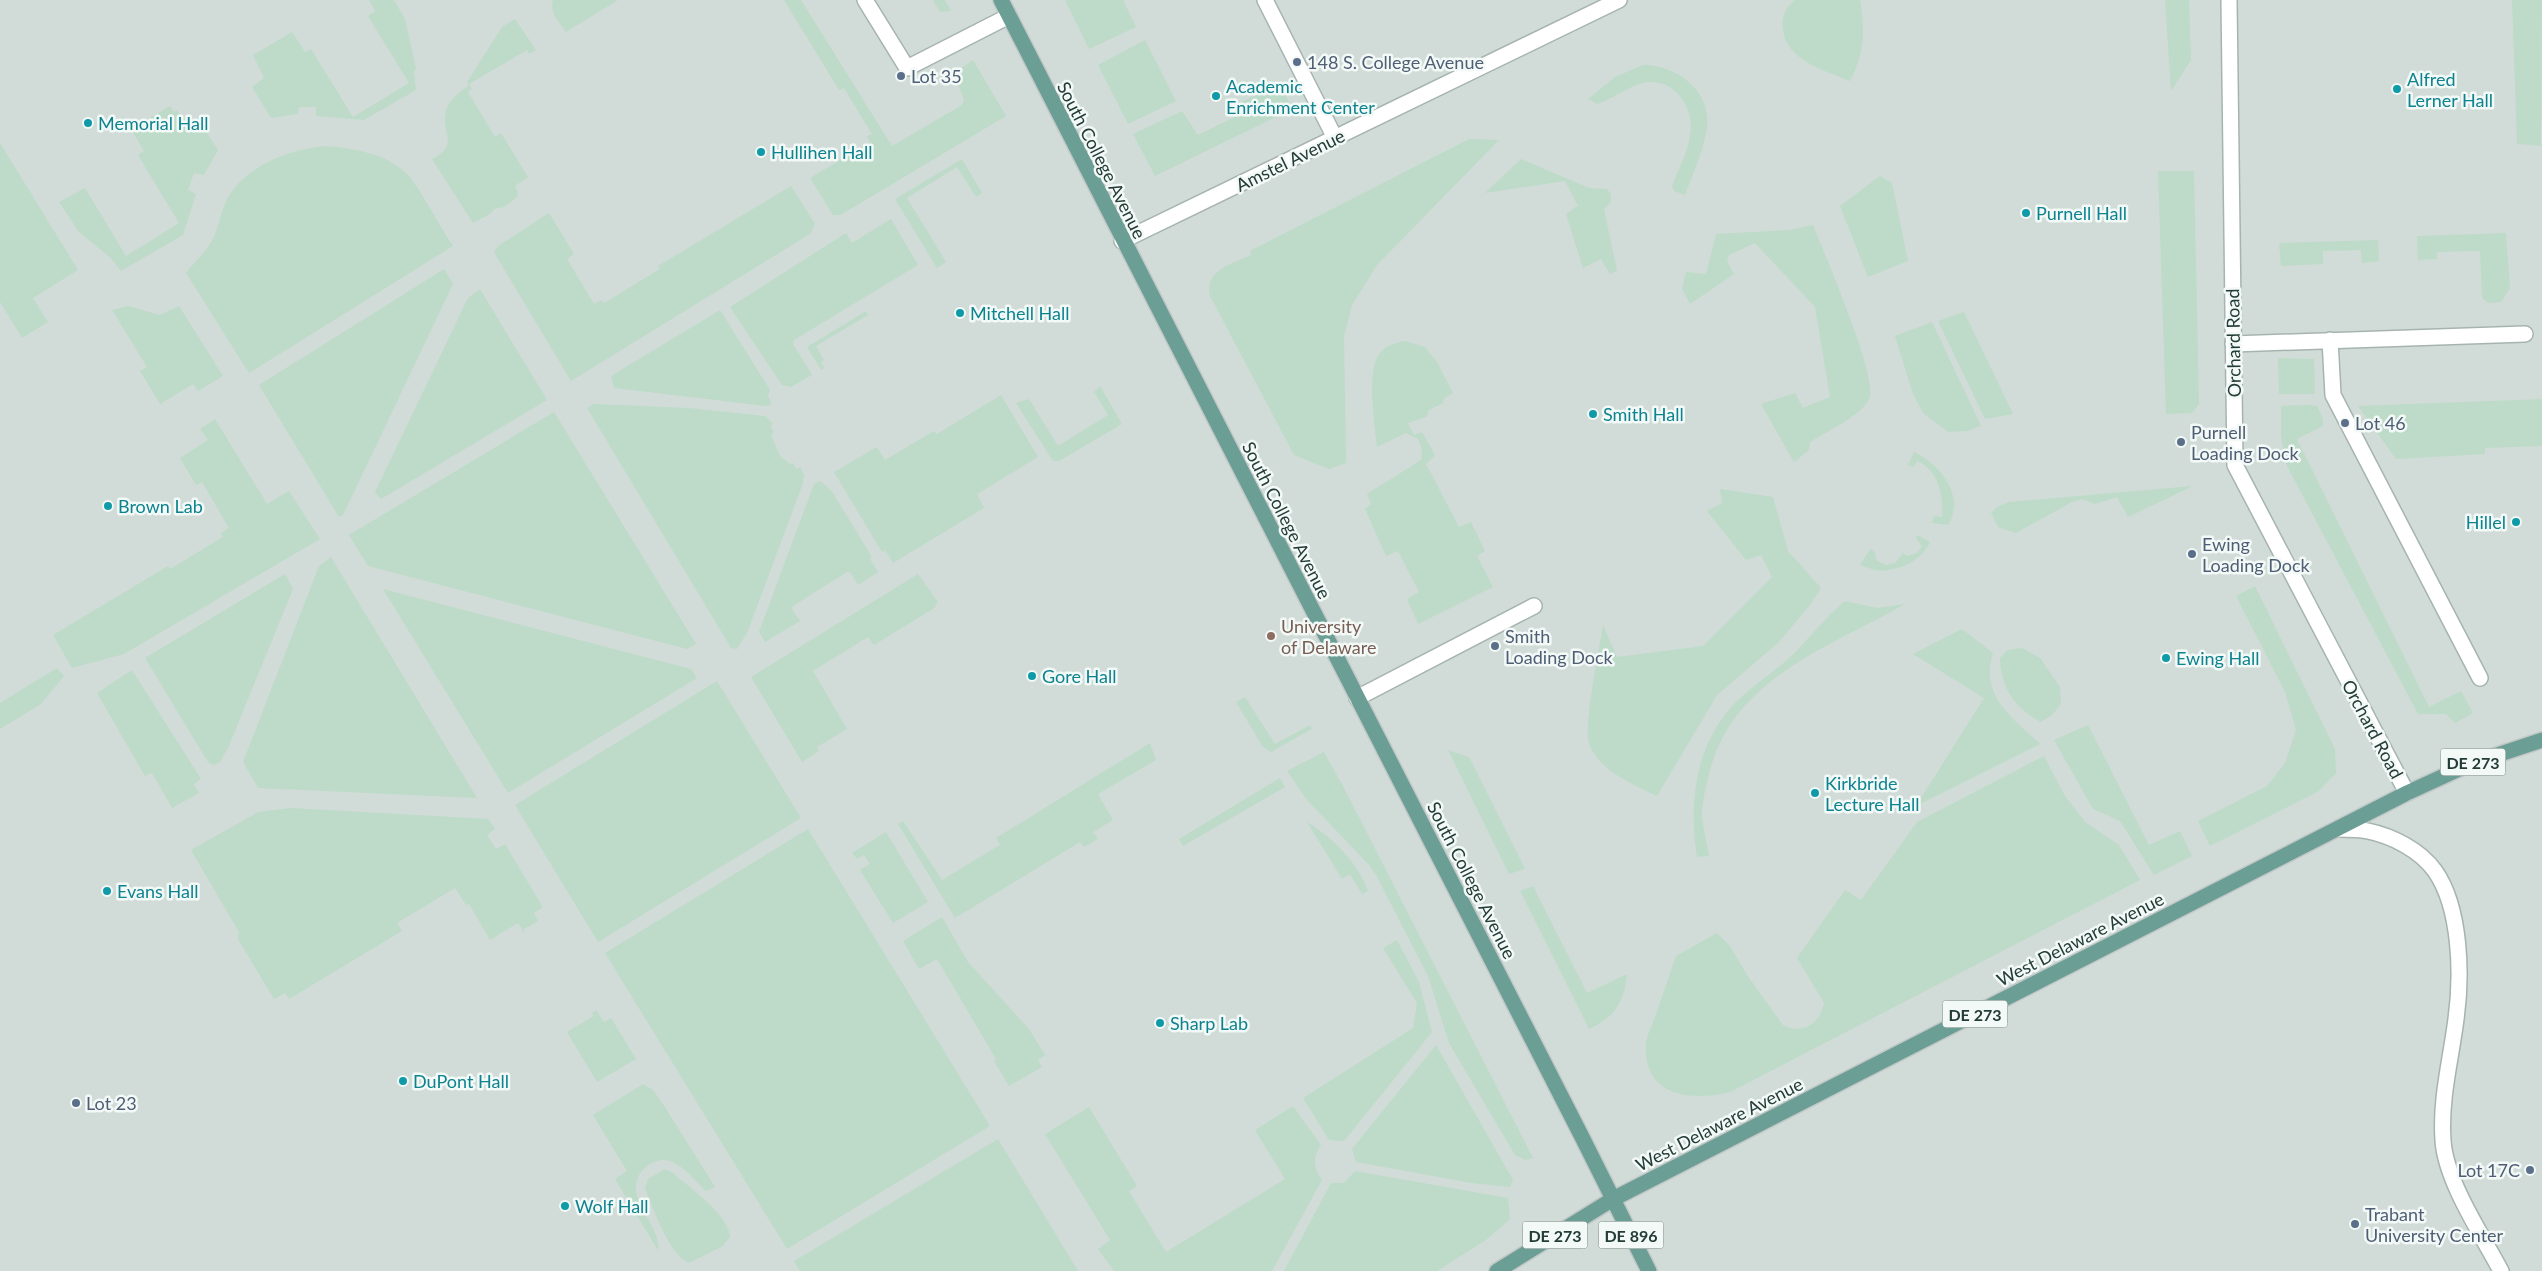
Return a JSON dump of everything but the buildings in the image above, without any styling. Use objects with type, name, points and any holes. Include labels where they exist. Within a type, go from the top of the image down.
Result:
[{"type":"main road","name":"South College Avenue","points":[[1000,0],[1649,1271]]},
{"type":"main road","name":"West Delaware Avenue","points":[[1613,1199],[2407,794],[2470,764],[2542,740]]},
{"type":"main road","name":"DE 273","points":[[1497,1271],[1613,1199]]},
{"type":"street","points":[[866,0],[907,68],[1009,16]]},
{"type":"street","points":[[1265,0],[1335,138]]},
{"type":"street","name":"Amstel Avenue","points":[[1122,241],[1619,0]]},
{"type":"street","name":"Orchard Road","points":[[2229,0],[2235,465],[2407,794]]},
{"type":"street","points":[[2233,344],[2525,334]]},
{"type":"street","points":[[2330,340],[2333,394],[2480,678]]},
{"type":"street","points":[[1357,698],[1534,606]]},
{"type":"street","points":[[2338,829],[2367,830],[2406,845],[2435,870],[2446,893],[2458,952],[2456,1017],[2444,1094],[2442,1141],[2448,1169],[2501,1271]]},
{"type":"shaded area","name":"University of Delaware","points":[[0,0],[2542,0],[2542,1271],[0,1271]]},
{"type":"green space","points":[[369,0],[394,0],[405,19],[416,68],[414,73],[416,90],[364,120],[316,116],[316,107],[299,107],[298,114],[271,118],[252,87],[264,78],[253,55],[292,32],[305,52],[311,49],[353,117],[409,83],[368,16],[375,11]]},
{"type":"green space","points":[[553,0],[618,0],[566,32],[552,9]]},
{"type":"green space","points":[[784,0],[801,0],[892,146],[962,105],[964,100],[954,73],[973,60],[1006,116],[854,207],[840,215],[833,215],[810,178],[870,142],[867,136],[872,134],[844,88],[839,90]]},
{"type":"green space","points":[[933,0],[945,0],[951,11],[940,12]]},
{"type":"green space","points":[[1065,0],[1123,0],[1136,27],[1089,49]]},
{"type":"green space","points":[[1795,0],[1860,0],[1863,22],[1861,51],[1850,81],[1808,63],[1799,57],[1786,41],[1783,30],[1783,17],[1786,10]]},
{"type":"green space","points":[[2165,0],[2189,0],[2191,60],[2171,91]]},
{"type":"green space","points":[[2512,0],[2542,0],[2541,146],[2517,144]]},
{"type":"green space","points":[[515,19],[536,50],[529,54],[527,50],[469,84],[472,89],[468,92],[495,137],[501,133],[528,177],[515,186],[518,192],[517,197],[504,207],[494,209],[490,214],[473,223],[432,159],[446,149],[448,143],[445,119],[450,103],[455,96],[469,85],[467,82],[502,27]]},
{"type":"green space","points":[[1145,40],[1176,101],[1128,124],[1098,65]]},
{"type":"green space","points":[[1643,65],[1656,66],[1681,76],[1700,94],[1705,106],[1707,119],[1706,133],[1685,195],[1674,191],[1672,186],[1687,148],[1691,126],[1687,107],[1676,92],[1668,86],[1650,82],[1637,85],[1597,104],[1588,99],[1615,77]]},
{"type":"green space","points":[[1280,83],[1292,109],[1155,176],[1133,134],[1182,111],[1198,135],[1241,114],[1237,104]]},
{"type":"green space","points":[[170,106],[174,112],[177,110],[187,125],[198,119],[218,150],[204,175],[194,173],[188,190],[196,194],[183,235],[121,271],[111,258],[79,232],[59,202],[85,188],[126,256],[179,223],[138,155],[144,151],[131,129]]},
{"type":"green space","points":[[1469,139],[1499,140],[1377,265],[1352,305],[1344,336],[1346,463],[1329,469],[1294,455],[1210,296],[1209,287],[1211,280],[1221,269],[1251,255],[1250,251]]},
{"type":"green space","points":[[0,143],[78,270],[33,298],[48,322],[22,338],[0,302]]},
{"type":"green space","points":[[326,146],[370,153],[400,168],[408,175],[420,192],[453,246],[249,373],[186,273],[210,244],[224,206],[238,183],[260,166],[272,160],[299,151]]},
{"type":"green space","points":[[962,159],[982,193],[976,197],[957,167],[907,198],[946,262],[937,268],[895,199]]},
{"type":"green space","points":[[1521,159],[1589,188],[1607,189],[1611,194],[1611,202],[1604,209],[1617,271],[1610,274],[1601,259],[1583,268],[1566,214],[1578,206],[1565,181],[1485,193]]},
{"type":"green space","points":[[2158,171],[2194,171],[2199,404],[2192,413],[2166,414]]},
{"type":"green space","points":[[1880,176],[1892,183],[1908,261],[1868,277],[1840,206]]},
{"type":"green space","points":[[791,186],[815,224],[810,234],[571,381],[494,252],[498,246],[549,213],[574,254],[567,259],[594,304],[602,300],[604,303],[660,269],[658,266]]},
{"type":"green space","points":[[891,219],[918,265],[794,340],[793,344],[812,375],[791,387],[782,385],[730,307],[846,233],[852,243]]},
{"type":"green space","points":[[1813,225],[1858,339],[1870,383],[1870,396],[1867,403],[1853,416],[1810,442],[1809,450],[1794,462],[1761,404],[1795,393],[1803,408],[1830,397],[1815,307],[1755,243],[1729,255],[1727,261],[1734,274],[1690,304],[1682,289],[1686,272],[1706,274],[1716,234],[1789,230]]},
{"type":"green space","points":[[2506,233],[2510,288],[2501,302],[2488,303],[2482,298],[2480,251],[2437,252],[2437,259],[2418,260],[2417,236]]},
{"type":"green space","points":[[2378,240],[2379,261],[2362,263],[2361,250],[2323,251],[2323,264],[2281,266],[2279,243]]},
{"type":"green space","points":[[444,269],[453,284],[343,515],[339,517],[259,385]]},
{"type":"green space","points":[[480,289],[547,400],[381,499],[375,492],[468,298]]},
{"type":"green space","points":[[128,306],[160,315],[179,306],[223,376],[198,391],[193,384],[160,404],[140,371],[147,367],[112,310]]},
{"type":"green space","points":[[720,310],[770,390],[768,395],[771,404],[767,406],[614,388],[611,376]]},
{"type":"green space","points":[[866,311],[868,315],[816,346],[824,360],[821,362],[824,368],[821,370],[807,347]]},
{"type":"green space","points":[[1964,312],[2013,414],[1985,419],[1938,321]]},
{"type":"green space","points":[[1932,322],[1981,426],[1967,431],[1948,432],[1923,413],[1913,394],[1895,336]]},
{"type":"green space","points":[[1405,341],[1425,347],[1437,362],[1453,393],[1444,398],[1443,403],[1429,410],[1426,417],[1408,423],[1414,435],[1422,432],[1435,455],[1426,464],[1459,527],[1471,522],[1485,551],[1477,556],[1493,587],[1418,624],[1407,599],[1419,592],[1398,551],[1386,556],[1365,509],[1371,504],[1367,494],[1421,460],[1422,449],[1418,439],[1406,433],[1377,447],[1372,397],[1373,370],[1381,352],[1386,348]]},
{"type":"green space","points":[[2278,358],[2314,359],[2315,394],[2279,394]]},
{"type":"green space","points":[[1100,386],[1122,424],[1059,461],[1053,461],[1016,403],[1029,399],[1058,446],[1108,415],[1094,392]]},
{"type":"green space","points":[[1001,395],[1038,457],[977,494],[984,508],[893,563],[885,550],[882,552],[834,472],[877,447],[885,460],[934,431],[937,434]]},
{"type":"green space","points":[[2542,399],[2542,446],[2485,448],[2485,454],[2396,459],[2358,406]]},
{"type":"green space","points":[[594,404],[689,408],[765,416],[773,424],[770,426],[774,432],[771,435],[780,456],[790,464],[793,463],[796,469],[800,467],[804,475],[803,483],[747,633],[737,649],[731,648],[587,408]]},
{"type":"green space","points":[[2281,406],[2317,406],[2323,419],[2323,426],[2297,439],[2429,707],[2461,691],[2473,713],[2455,723],[2446,714],[2418,714],[2285,462],[2281,435]]},
{"type":"green space","points":[[554,412],[696,644],[687,649],[368,566],[349,535]]},
{"type":"green space","points":[[215,419],[267,504],[289,491],[320,539],[124,654],[72,668],[53,635],[168,566],[170,569],[223,537],[221,533],[229,528],[202,482],[196,485],[180,458],[208,440],[200,429]]},
{"type":"green space","points":[[1914,452],[1933,464],[1941,473],[1952,492],[1953,514],[1948,525],[1932,523],[1934,516],[1942,517],[1941,492],[1935,477],[1924,465],[1917,461],[1913,467],[1908,465]]},
{"type":"green space","points":[[820,481],[831,490],[872,557],[870,559],[878,572],[858,585],[850,572],[847,572],[793,606],[792,609],[800,621],[765,642],[759,632],[814,484]]},
{"type":"green space","points":[[2193,486],[2128,517],[2117,497],[2095,504],[2082,499],[2072,502],[2016,533],[1998,527],[1991,513],[1997,507],[2009,502]]},
{"type":"green space","points":[[1720,489],[1773,497],[1788,551],[1821,588],[1810,605],[1778,643],[1717,695],[1657,796],[1617,776],[1608,769],[1594,753],[1589,743],[1588,721],[1590,704],[1603,625],[1617,657],[1703,646],[1772,577],[1761,555],[1746,560],[1707,511],[1722,503]]},
{"type":"green space","points":[[1917,535],[1930,542],[1919,557],[1913,561],[1894,569],[1885,570],[1860,565],[1870,549],[1875,552],[1876,560],[1886,565],[1895,563],[1903,553],[1907,556],[1917,553],[1922,546],[1916,538]]},
{"type":"green space","points":[[331,557],[477,798],[258,788],[243,762],[319,566]]},
{"type":"green space","points":[[285,574],[293,589],[228,748],[220,762],[214,765],[208,762],[145,658]]},
{"type":"green space","points":[[918,574],[938,602],[935,605],[936,607],[874,645],[868,637],[813,671],[847,729],[817,747],[819,751],[802,762],[751,677]]},
{"type":"green space","points":[[2255,586],[2335,749],[2336,773],[2319,791],[2210,846],[2198,821],[2267,786],[2285,763],[2296,730],[2285,692],[2236,596]]},
{"type":"green space","points":[[383,589],[691,669],[697,678],[508,793]]},
{"type":"green space","points":[[1845,601],[1877,608],[1905,604],[1816,651],[1788,669],[1761,689],[1739,713],[1721,741],[1709,774],[1703,799],[1702,815],[1709,856],[1697,857],[1694,836],[1695,793],[1704,752],[1713,733],[1724,715],[1739,699],[1786,661],[1829,615]]},
{"type":"green space","points":[[1962,629],[1993,653],[1990,668],[1991,682],[1995,694],[2001,705],[2010,715],[2040,744],[1916,806],[1984,698],[1913,654]]},
{"type":"green space","points":[[2022,648],[2040,658],[2060,687],[2061,704],[2052,715],[2041,722],[2016,703],[2003,678],[2000,658],[2008,650]]},
{"type":"green space","points":[[57,668],[64,676],[41,704],[0,729],[0,703]]},
{"type":"green space","points":[[132,670],[201,779],[194,784],[199,793],[172,808],[152,773],[145,776],[97,693]]},
{"type":"green space","points":[[717,681],[801,818],[598,942],[515,805]]},
{"type":"green space","points":[[1245,697],[1275,744],[1310,725],[1312,729],[1271,752],[1263,747],[1236,702]]},
{"type":"green space","points":[[2088,725],[2149,845],[2180,831],[2192,856],[2154,875],[2120,821],[2093,809],[2054,740]]},
{"type":"green space","points":[[1150,743],[1156,760],[1098,794],[1113,820],[1093,832],[1098,839],[1084,847],[1080,842],[955,918],[898,824],[903,821],[942,880],[1000,845],[996,838]]},
{"type":"green space","points":[[1448,750],[1469,757],[1525,869],[1509,874]]},
{"type":"green space","points":[[1324,752],[1533,1158],[1525,1160],[1515,1155],[1449,1043],[1428,976],[1376,875],[1370,866],[1307,800],[1287,771]]},
{"type":"green space","points":[[2044,756],[2065,796],[2085,822],[2119,845],[2140,880],[1730,1092],[1715,1095],[1685,1095],[1671,1091],[1660,1084],[1652,1074],[1647,1061],[1646,1043],[1676,956],[1717,933],[1730,946],[1747,975],[1783,1025],[1797,1029],[1810,1026],[1819,1017],[1824,1003],[1797,958],[1845,890],[1861,900],[1917,822]]},
{"type":"green space","points":[[1280,778],[1285,787],[1183,846],[1179,839]]},
{"type":"green space","points":[[290,808],[488,819],[495,829],[487,835],[496,849],[505,844],[541,904],[542,908],[534,913],[538,921],[524,929],[525,934],[518,923],[490,940],[469,904],[466,905],[455,888],[397,923],[402,931],[289,999],[285,993],[274,999],[238,939],[239,932],[191,850],[258,812]]},
{"type":"green space","points":[[1307,822],[1325,835],[1351,861],[1368,891],[1362,894],[1350,874],[1342,879]]},
{"type":"green space","points":[[808,829],[990,1126],[787,1249],[605,953]]},
{"type":"green space","points":[[886,832],[928,902],[893,923],[860,870],[870,864],[864,855],[857,859],[852,853]]},
{"type":"green space","points":[[1533,886],[1587,993],[1627,974],[1621,1001],[1617,1008],[1612,1014],[1589,1029],[1520,891]]},
{"type":"green space","points":[[942,917],[968,962],[1029,1029],[1045,1055],[1038,1060],[1042,1067],[1009,1086],[994,1061],[996,1059],[937,959],[919,969],[903,941]]},
{"type":"green space","points":[[1397,940],[1419,982],[1432,1032],[1344,1141],[1329,1140],[1303,1098],[1413,1028],[1417,1003],[1383,948]]},
{"type":"green space","points":[[596,1010],[604,1022],[611,1018],[636,1059],[597,1082],[567,1032],[594,1016],[592,1013]]},
{"type":"green space","points":[[1436,1045],[1513,1180],[1510,1187],[1471,1183],[1356,1162],[1352,1149]]},
{"type":"green space","points":[[643,1084],[653,1090],[663,1104],[715,1187],[706,1191],[686,1171],[671,1162],[663,1160],[646,1167],[639,1174],[636,1191],[639,1202],[656,1235],[659,1252],[615,1179],[627,1171],[593,1115]]},
{"type":"green space","points":[[1293,1106],[1321,1145],[1316,1154],[1315,1166],[1322,1180],[1272,1271],[1114,1271],[1098,1249],[1110,1240],[1045,1134],[1089,1107],[1137,1186],[1129,1191],[1166,1252],[1285,1179],[1255,1130]]},
{"type":"green space","points":[[998,1139],[1078,1271],[800,1271],[794,1261]]},
{"type":"green space","points":[[665,1169],[673,1173],[708,1202],[728,1229],[730,1237],[723,1246],[689,1263],[675,1251],[668,1241],[645,1188],[648,1179]]},
{"type":"green space","points":[[1355,1171],[1508,1198],[1510,1219],[1486,1240],[1437,1271],[1284,1271],[1331,1183],[1344,1183]]},
{"type":"place","name":"148 S. College Avenue","points":[[1297,62]]},
{"type":"place","name":"Lot 35","points":[[901,76]]},
{"type":"place","name":"Alfred Lerner Hall","points":[[2397,89]]},
{"type":"place","name":"Academic Enrichment Center","points":[[1216,96]]},
{"type":"place","name":"Memorial Hall","points":[[88,123]]},
{"type":"place","name":"Hullihen Hall","points":[[761,152]]},
{"type":"place","name":"Purnell Hall","points":[[2026,213]]},
{"type":"place","name":"Mitchell Hall","points":[[960,313]]},
{"type":"place","name":"Smith Hall","points":[[1593,414]]},
{"type":"place","name":"Lot 46","points":[[2345,423]]},
{"type":"place","name":"Purnell Loading Dock","points":[[2181,442]]},
{"type":"place","name":"Brown Lab","points":[[108,506]]},
{"type":"place","name":"Hillel","points":[[2516,522]]},
{"type":"place","name":"Ewing Loading Dock","points":[[2192,554]]},
{"type":"place","name":"University of Delaware","points":[[1271,636]]},
{"type":"place","name":"Smith Loading Dock","points":[[1495,646]]},
{"type":"place","name":"Ewing Hall","points":[[2166,658]]},
{"type":"place","name":"Gore Hall","points":[[1032,676]]},
{"type":"place","name":"Kirkbride Lecture Hall","points":[[1815,793]]},
{"type":"place","name":"Evans Hall","points":[[107,891]]},
{"type":"place","name":"Sharp Lab","points":[[1160,1023]]},
{"type":"place","name":"DuPont Hall","points":[[403,1081]]},
{"type":"place","name":"Lot 23","points":[[76,1103]]},
{"type":"place","name":"Lot 17C","points":[[2530,1170]]},
{"type":"place","name":"Wolf Hall","points":[[565,1206]]},
{"type":"place","name":"Trabant University Center","points":[[2355,1224]]}]
